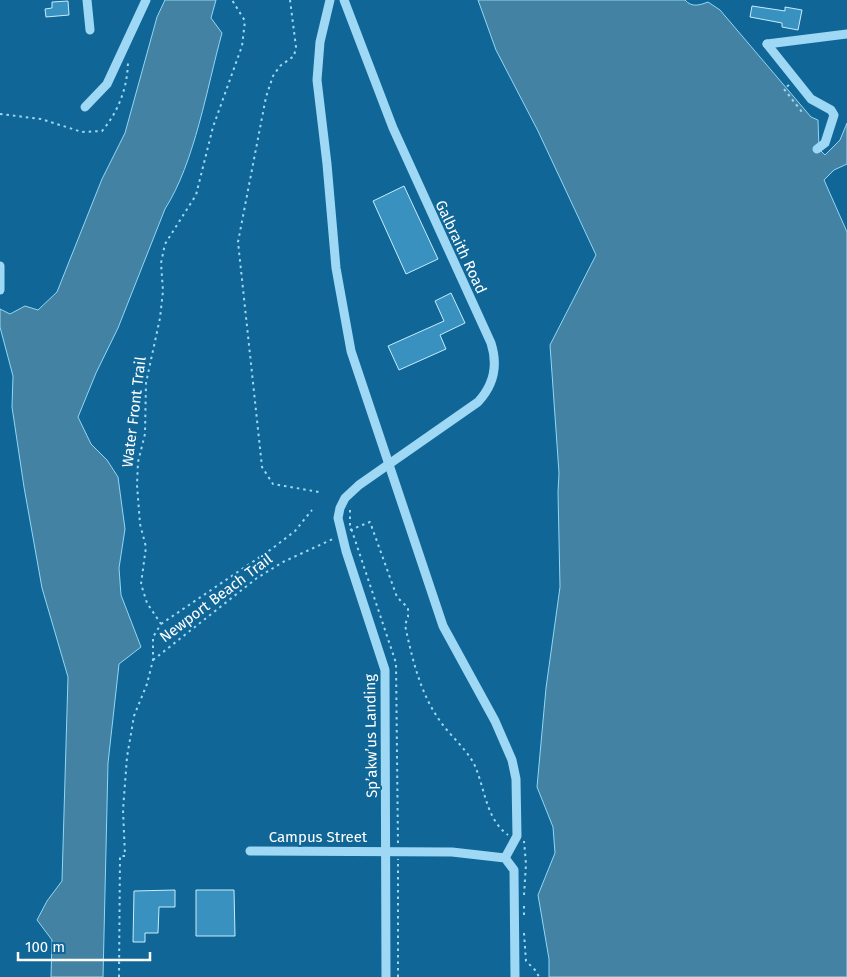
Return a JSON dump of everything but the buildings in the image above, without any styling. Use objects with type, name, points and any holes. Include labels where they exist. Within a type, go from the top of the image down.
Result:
[{"type":"street","points":[[87,0],[90,30]]},
{"type":"street","points":[[85,107],[107,84],[146,0]]},
{"type":"street","points":[[330,0],[320,42],[317,80],[327,164],[336,268],[351,351],[443,626],[496,720],[512,760],[516,779],[517,836],[505,858],[514,870],[515,977]]},
{"type":"street","name":"Galbraith Road","points":[[344,0],[392,128],[490,343],[495,363],[490,384],[478,402],[388,464]]},
{"type":"street","points":[[817,149],[824,143],[834,115],[831,110],[811,99],[767,44],[847,34]]},
{"type":"street","points":[[0,266],[0,290]]},
{"type":"street","name":"Sp’akw’us Landing","points":[[386,977],[385,670],[344,546],[338,518],[345,498],[359,485],[388,464]]},
{"type":"street","name":"Campus Street","points":[[250,851],[398,851],[466,853],[505,858]]},
{"type":"path","name":"Water Front Trail","points":[[161,624],[147,603],[141,584],[146,546],[140,524],[137,498],[138,462],[145,434],[146,383],[160,318],[162,291],[161,263],[165,244],[196,195],[213,127],[242,46],[245,21],[232,0]]},
{"type":"path","points":[[290,0],[296,47],[294,56],[280,66],[273,76],[266,97],[238,242],[262,467],[273,484],[319,492]]},
{"type":"path","points":[[796,80],[784,89],[802,112]]},
{"type":"path","points":[[351,507],[350,525],[396,663],[398,977]]},
{"type":"path","points":[[153,660],[153,637],[161,624],[273,548],[295,531],[312,510]]},
{"type":"path","points":[[344,534],[370,522],[397,597],[408,608],[408,617],[405,625],[420,685],[441,724],[460,745],[475,766],[482,793],[494,817],[506,834],[524,839],[526,864],[524,919]]},
{"type":"path","name":"Newport Beach Trail","points":[[119,977],[120,856],[125,856],[123,810],[127,756],[134,716],[147,684],[153,660],[257,578],[283,562],[335,538]]},
{"type":"path","points":[[523,926],[526,961],[539,977]]},
{"type":"water","points":[[165,0],[216,0],[211,18],[222,33],[199,124],[184,169],[165,209],[118,328],[96,373],[78,417],[91,444],[107,460],[118,477],[125,529],[119,568],[121,595],[141,647],[119,664],[108,763],[103,977],[51,977],[52,940],[37,920],[47,901],[62,881],[68,677],[42,588],[12,407],[13,376],[0,327],[0,309],[10,314],[25,306],[38,310],[57,292],[102,179],[125,133],[157,17]]},
{"type":"water","points":[[478,0],[685,0],[690,4],[696,5],[708,2],[720,10],[811,117],[818,120],[819,149],[825,155],[840,140],[847,123],[847,164],[834,170],[824,180],[847,232],[847,977],[549,977],[549,959],[538,895],[555,853],[553,827],[537,787],[546,688],[560,587],[559,473],[550,345],[596,255],[538,131],[496,50]]}]
